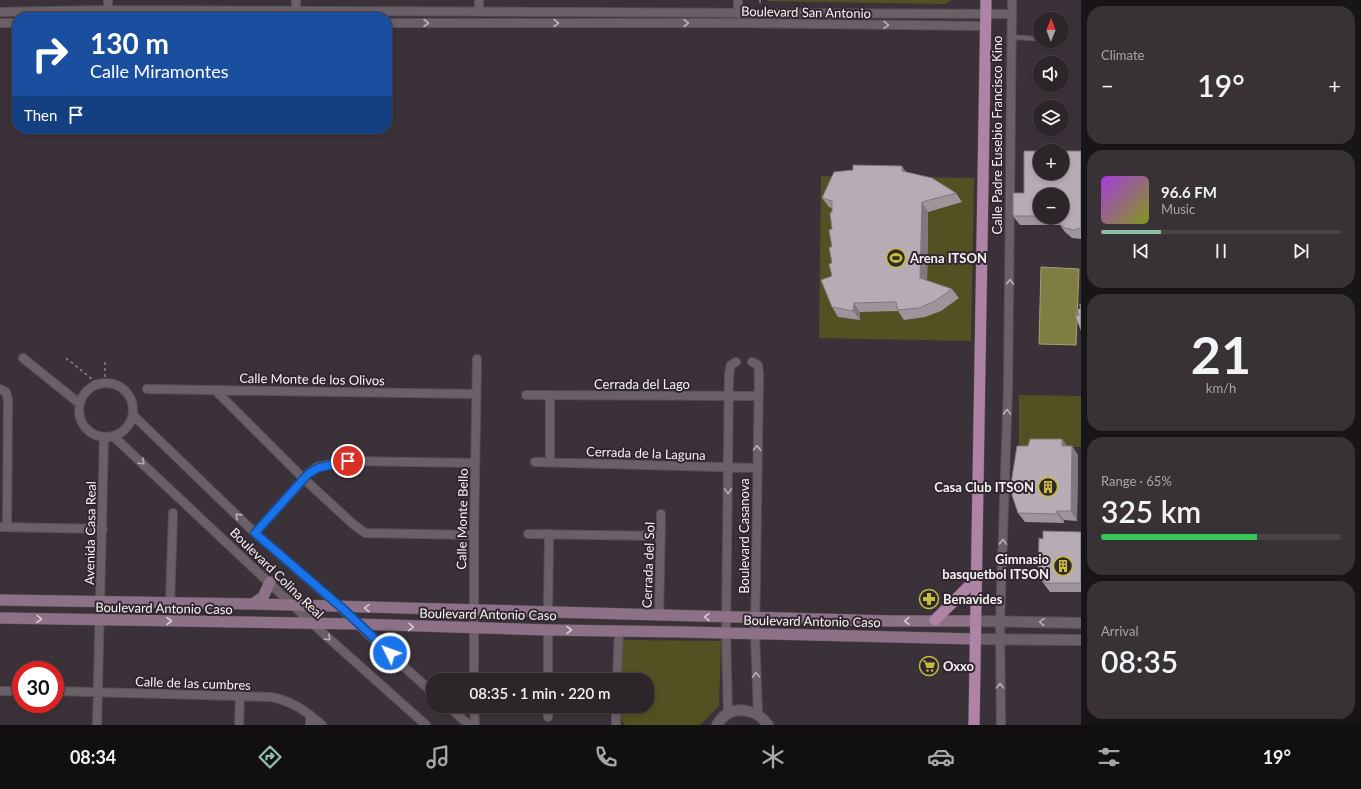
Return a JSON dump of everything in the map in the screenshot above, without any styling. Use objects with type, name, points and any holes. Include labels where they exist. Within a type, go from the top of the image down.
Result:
[{"type":"main road","name":"Calle Padre Eusebio Francisco Kino","points":[[974,725],[974,621],[986,0]]},
{"type":"main road","points":[[935,620],[975,580]]},
{"type":"main road","points":[[253,604],[263,597],[270,582]]},
{"type":"main road","name":"Boulevard Antonio Caso","points":[[0,600],[253,604],[474,612],[548,612],[823,620],[974,621]]},
{"type":"main road","name":"Boulevard Antonio Caso","points":[[0,618],[314,625],[357,624],[548,630],[619,630],[975,639]]},
{"type":"main road","points":[[823,620],[823,636]]},
{"type":"main road","points":[[889,637],[890,621]]},
{"type":"street","points":[[108,0],[108,10]]},
{"type":"street","points":[[296,0],[296,11]]},
{"type":"street","points":[[479,0],[479,11]]},
{"type":"street","points":[[738,0],[738,14]]},
{"type":"street","name":"Calle Padre Eusebio Francisco Kino","points":[[1001,725],[1000,621],[1008,389],[1012,0]]},
{"type":"street","name":"Boulevard San Antonio","points":[[0,12],[108,10],[479,11],[738,14],[1012,14]]},
{"type":"street","name":"Boulevard San Antonio","points":[[392,22],[722,23],[985,26]]},
{"type":"street","points":[[0,23],[12,23]]},
{"type":"street","points":[[23,358],[80,404]]},
{"type":"street","name":"Calle Monte Bello","points":[[474,673],[473,628],[477,358]]},
{"type":"street","name":"Boulevard Casanova","points":[[728,714],[726,633],[729,396],[730,367],[731,364],[736,362]]},
{"type":"street","name":"Boulevard Casanova","points":[[752,362],[759,368],[754,634],[758,714]]},
{"type":"street","points":[[101,384],[112,384],[124,390],[132,401],[133,415],[128,426],[113,436],[104,436],[93,433],[84,426],[80,415],[80,404],[86,392],[101,384]]},
{"type":"street","name":"Calle Monte de los Olivos","points":[[147,389],[476,394]]},
{"type":"street","points":[[215,390],[304,479],[353,524],[365,532],[474,535]]},
{"type":"street","points":[[3,391],[8,400],[3,527],[103,529]]},
{"type":"street","name":"Cerrada del Lago","points":[[526,395],[758,396]]},
{"type":"street","points":[[550,396],[550,462]]},
{"type":"street","name":"Boulevard Colina Real","points":[[133,415],[255,533],[342,608],[357,624],[426,687]]},
{"type":"street","name":"Avenida Casa Real","points":[[97,725],[103,529],[104,436]]},
{"type":"street","name":"Boulevard Colina Real","points":[[113,436],[314,625],[426,725]]},
{"type":"street","points":[[255,533],[304,479],[318,468],[348,461],[475,463]]},
{"type":"street","name":"Cerrada de la Laguna","points":[[535,462],[756,468]]},
{"type":"street","points":[[170,603],[173,513]]},
{"type":"street","name":"Cerrada del Sol","points":[[658,616],[661,514]]},
{"type":"street","points":[[528,534],[661,536]]},
{"type":"street","points":[[548,534],[548,612]]},
{"type":"street","points":[[974,621],[1081,623]]},
{"type":"street","points":[[548,630],[548,673]]},
{"type":"street","points":[[617,673],[619,630]]},
{"type":"street","points":[[975,639],[1081,640]]},
{"type":"street","points":[[0,690],[12,691]]},
{"type":"street","name":"Calle de las cumbres","points":[[64,691],[271,697],[283,699],[297,705],[322,725]]},
{"type":"street","points":[[240,696],[240,725]]},
{"type":"street","points":[[717,725],[728,714],[743,710],[758,714],[768,725]]},
{"type":"street","points":[[456,713],[469,725]]},
{"type":"street","points":[[474,713],[475,725]]},
{"type":"street","points":[[616,713],[616,725]]},
{"type":"street","points":[[310,715],[310,725]]},
{"type":"lane","points":[[1011,37],[1033,38]]},
{"type":"path","points":[[66,358],[101,384],[105,360]]},
{"type":"shaded area","points":[[768,0],[952,0],[944,4]]},
{"type":"shaded area","name":"Arena ITSON","points":[[821,176],[974,178],[971,341],[819,338]]},
{"type":"shaded area","points":[[1041,267],[1079,269],[1076,345],[1039,344]]},
{"type":"shaded area","points":[[1019,395],[1081,396],[1081,447],[1019,447]]},
{"type":"shaded area","points":[[621,640],[721,641],[719,706],[700,725],[625,725],[619,717],[619,713],[654,713],[654,673],[623,673]]},
{"type":"building","points":[[1024,151],[1033,151],[1033,180],[1069,180],[1069,151],[1081,151],[1081,228],[1074,230],[1065,228],[1060,224],[1069,224],[1069,188],[1033,188],[1033,216],[1013,216],[1013,193],[1024,193]]},
{"type":"building","points":[[853,165],[902,166],[902,171],[932,178],[956,193],[922,202],[920,278],[952,289],[935,301],[919,308],[898,310],[896,302],[854,303],[853,311],[832,307],[821,280],[832,276],[829,264],[832,263],[829,247],[832,247],[829,230],[832,229],[830,213],[832,212],[832,201],[822,198],[834,172],[853,170]]},
{"type":"building","points":[[1081,308],[1081,330],[1075,316],[1079,315],[1077,310]]},
{"type":"building","name":"Casa Club ITSON","points":[[1030,439],[1062,439],[1062,446],[1072,446],[1071,511],[1057,511],[1057,514],[1018,513],[1012,495],[1013,484],[1011,484],[1017,446],[1028,446]]},
{"type":"building","name":"Gimnasio basquetbol ITSON","points":[[1043,531],[1081,532],[1081,583],[1044,583],[1044,576],[1038,576],[1039,538],[1043,539]]},
{"type":"place","name":"Arena ITSON","points":[[896,258]]},
{"type":"place","name":"Casa Club ITSON","points":[[1048,487]]},
{"type":"place","name":"Gimnasio basquetbol ITSON","points":[[1063,566]]},
{"type":"place","name":"Benavides","points":[[929,599]]},
{"type":"place","name":"Oxxo","points":[[929,666]]},
{"type":"route","points":[[348,461],[326,465],[308,474],[255,533],[342,608],[357,624],[390,653]]}]
